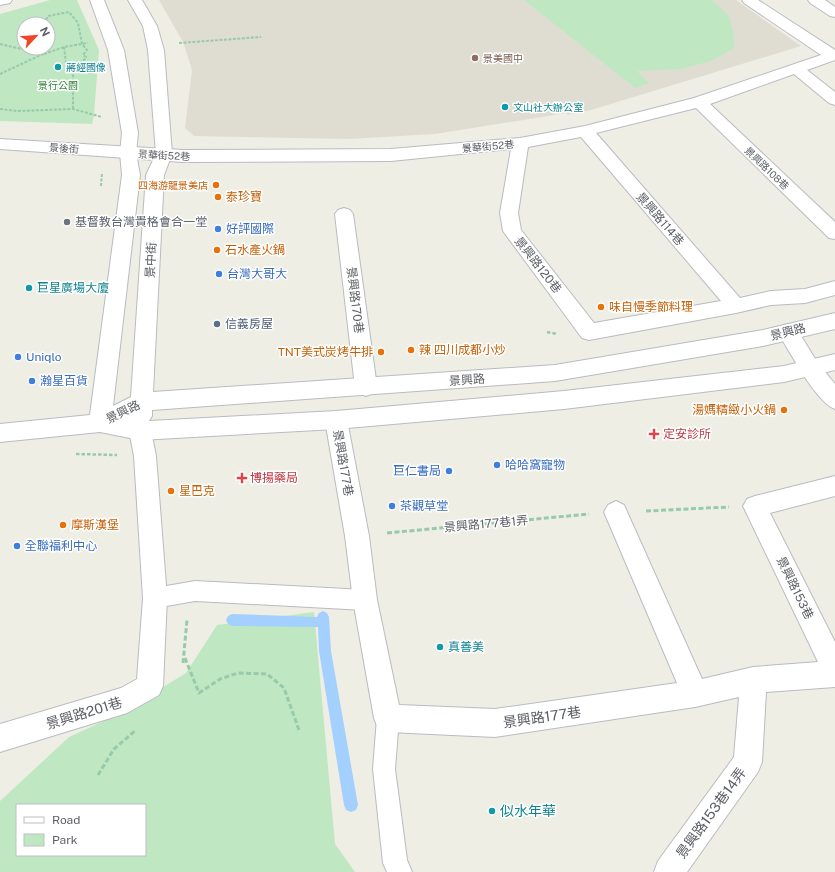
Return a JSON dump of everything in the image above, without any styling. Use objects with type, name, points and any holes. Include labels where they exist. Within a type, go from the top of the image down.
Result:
[{"type":"street","points":[[0,1],[5,0]]},
{"type":"street","points":[[90,425],[131,175],[128,153],[130,133],[116,50],[97,0]]},
{"type":"street","name":"景中街","points":[[134,0],[150,26],[156,50],[164,154],[155,175],[140,431]]},
{"type":"street","points":[[749,0],[822,49],[835,55]]},
{"type":"street","points":[[815,0],[835,13]]},
{"type":"street","name":"景華街52巷","points":[[128,153],[183,156],[391,154],[520,143],[585,131],[699,102],[835,55]]},
{"type":"street","points":[[797,69],[835,100]]},
{"type":"street","name":"景興路108巷","points":[[699,102],[835,233]]},
{"type":"street","name":"景興路114巷","points":[[585,131],[736,306]]},
{"type":"street","name":"景興路120巷","points":[[520,143],[509,213],[512,232],[589,332],[736,306]]},
{"type":"street","name":"景後街","points":[[0,144],[128,153]]},
{"type":"street","name":"景興路170巷","points":[[344,214],[366,387]]},
{"type":"street","points":[[736,306],[771,298],[805,296],[835,288]]},
{"type":"street","name":"景興路","points":[[90,425],[142,402],[555,373],[763,338],[835,321]]},
{"type":"street","points":[[788,332],[810,368],[835,400]]},
{"type":"street","name":"景興路","points":[[0,434],[90,425],[140,431],[336,420],[564,400],[784,374],[835,362]]},
{"type":"street","name":"景興路177巷","points":[[336,420],[357,536],[365,600],[388,718],[495,723],[695,694]]},
{"type":"street","name":"景興路201巷","points":[[0,738],[127,700],[150,686],[155,598],[145,456],[140,431]]},
{"type":"street","points":[[755,506],[835,486]]},
{"type":"street","name":"景興路153巷","points":[[755,506],[835,670]]},
{"type":"street","points":[[616,512],[695,694],[753,680],[835,674]]},
{"type":"street","name":"景興路153巷14弄","points":[[669,872],[748,762],[753,680]]},
{"type":"lane","points":[[155,598],[195,591],[365,600]]},
{"type":"lane","name":"景興路177巷","points":[[388,718],[384,769],[395,863],[400,872]]},
{"type":"path","points":[[48,16],[69,12],[78,23],[82,44],[87,50],[83,55],[86,57],[85,59],[73,67]]},
{"type":"path","points":[[56,50],[64,47],[100,42],[110,35]]},
{"type":"path","points":[[177,44],[261,37]]},
{"type":"path","points":[[0,44],[16,47]]},
{"type":"path","points":[[64,47],[66,63],[73,67]]},
{"type":"path","points":[[0,74],[40,56]]},
{"type":"path","points":[[73,67],[73,109]]},
{"type":"path","points":[[0,108],[17,111],[73,109],[104,118],[104,111]]},
{"type":"path","points":[[101,188],[102,151]]},
{"type":"path","points":[[73,454],[90,425]]},
{"type":"path","name":"景興路177巷1弄","points":[[357,536],[616,512],[755,506]]},
{"type":"path","points":[[185,658],[199,693],[220,679],[238,673],[267,674],[284,688],[299,730]]},
{"type":"shaded area","name":"景美國中","points":[[159,0],[736,0],[801,46],[591,110],[567,115],[567,113],[435,134],[349,139],[194,136],[185,128],[192,70],[183,42]]},
{"type":"green space","name":"景行公園","points":[[50,0],[77,0],[99,50],[92,124],[0,121],[0,14]]},
{"type":"green space","points":[[524,0],[711,0],[723,10],[730,20],[734,48],[711,61],[680,69],[637,71],[649,83],[635,88]]},
{"type":"green space","points":[[314,612],[335,844],[355,872],[0,872],[0,801],[69,737],[119,714],[186,673],[217,625]]},
{"type":"waterway","points":[[323,617],[325,651],[351,805]]},
{"type":"waterway","points":[[232,620],[317,622]]},
{"type":"place","name":"景美國中","points":[[475,58]]},
{"type":"place","name":"蔣經國像","points":[[58,67]]},
{"type":"place","name":"文山社大辦公室","points":[[505,107]]},
{"type":"place","name":"四海游龍景美店","points":[[216,185]]},
{"type":"place","name":"泰珍寶","points":[[218,197]]},
{"type":"place","name":"基督教台灣貴格會合一堂","points":[[67,222]]},
{"type":"place","name":"好評國際","points":[[218,229]]},
{"type":"place","name":"石水產火鍋","points":[[217,250]]},
{"type":"place","name":"台灣大哥大","points":[[219,274]]},
{"type":"place","name":"巨星廣場大廈","points":[[29,288]]},
{"type":"place","name":"味自慢季節料理","points":[[601,307]]},
{"type":"place","name":"信義房屋","points":[[217,324]]},
{"type":"place","name":"辣 四川成都小炒","points":[[411,350]]},
{"type":"place","name":"TNT美式炭烤牛排","points":[[381,352]]},
{"type":"place","name":"Uniqlo","points":[[18,357]]},
{"type":"place","name":"瀚星百貨","points":[[32,381]]},
{"type":"place","name":"湯媽精緻小火鍋","points":[[784,410]]},
{"type":"place","name":"定安診所","points":[[654,434]]},
{"type":"place","name":"哈哈窩寵物","points":[[497,465]]},
{"type":"place","name":"巨仁書局","points":[[449,471]]},
{"type":"place","name":"博揚藥局","points":[[242,478]]},
{"type":"place","name":"星巴克","points":[[171,491]]},
{"type":"place","name":"茶觀草堂","points":[[392,506]]},
{"type":"place","name":"摩斯漢堡","points":[[63,525]]},
{"type":"place","name":"全聯福利中心","points":[[17,546]]},
{"type":"place","name":"真善美","points":[[440,647]]},
{"type":"place","name":"似水年華","points":[[492,811]]}]
